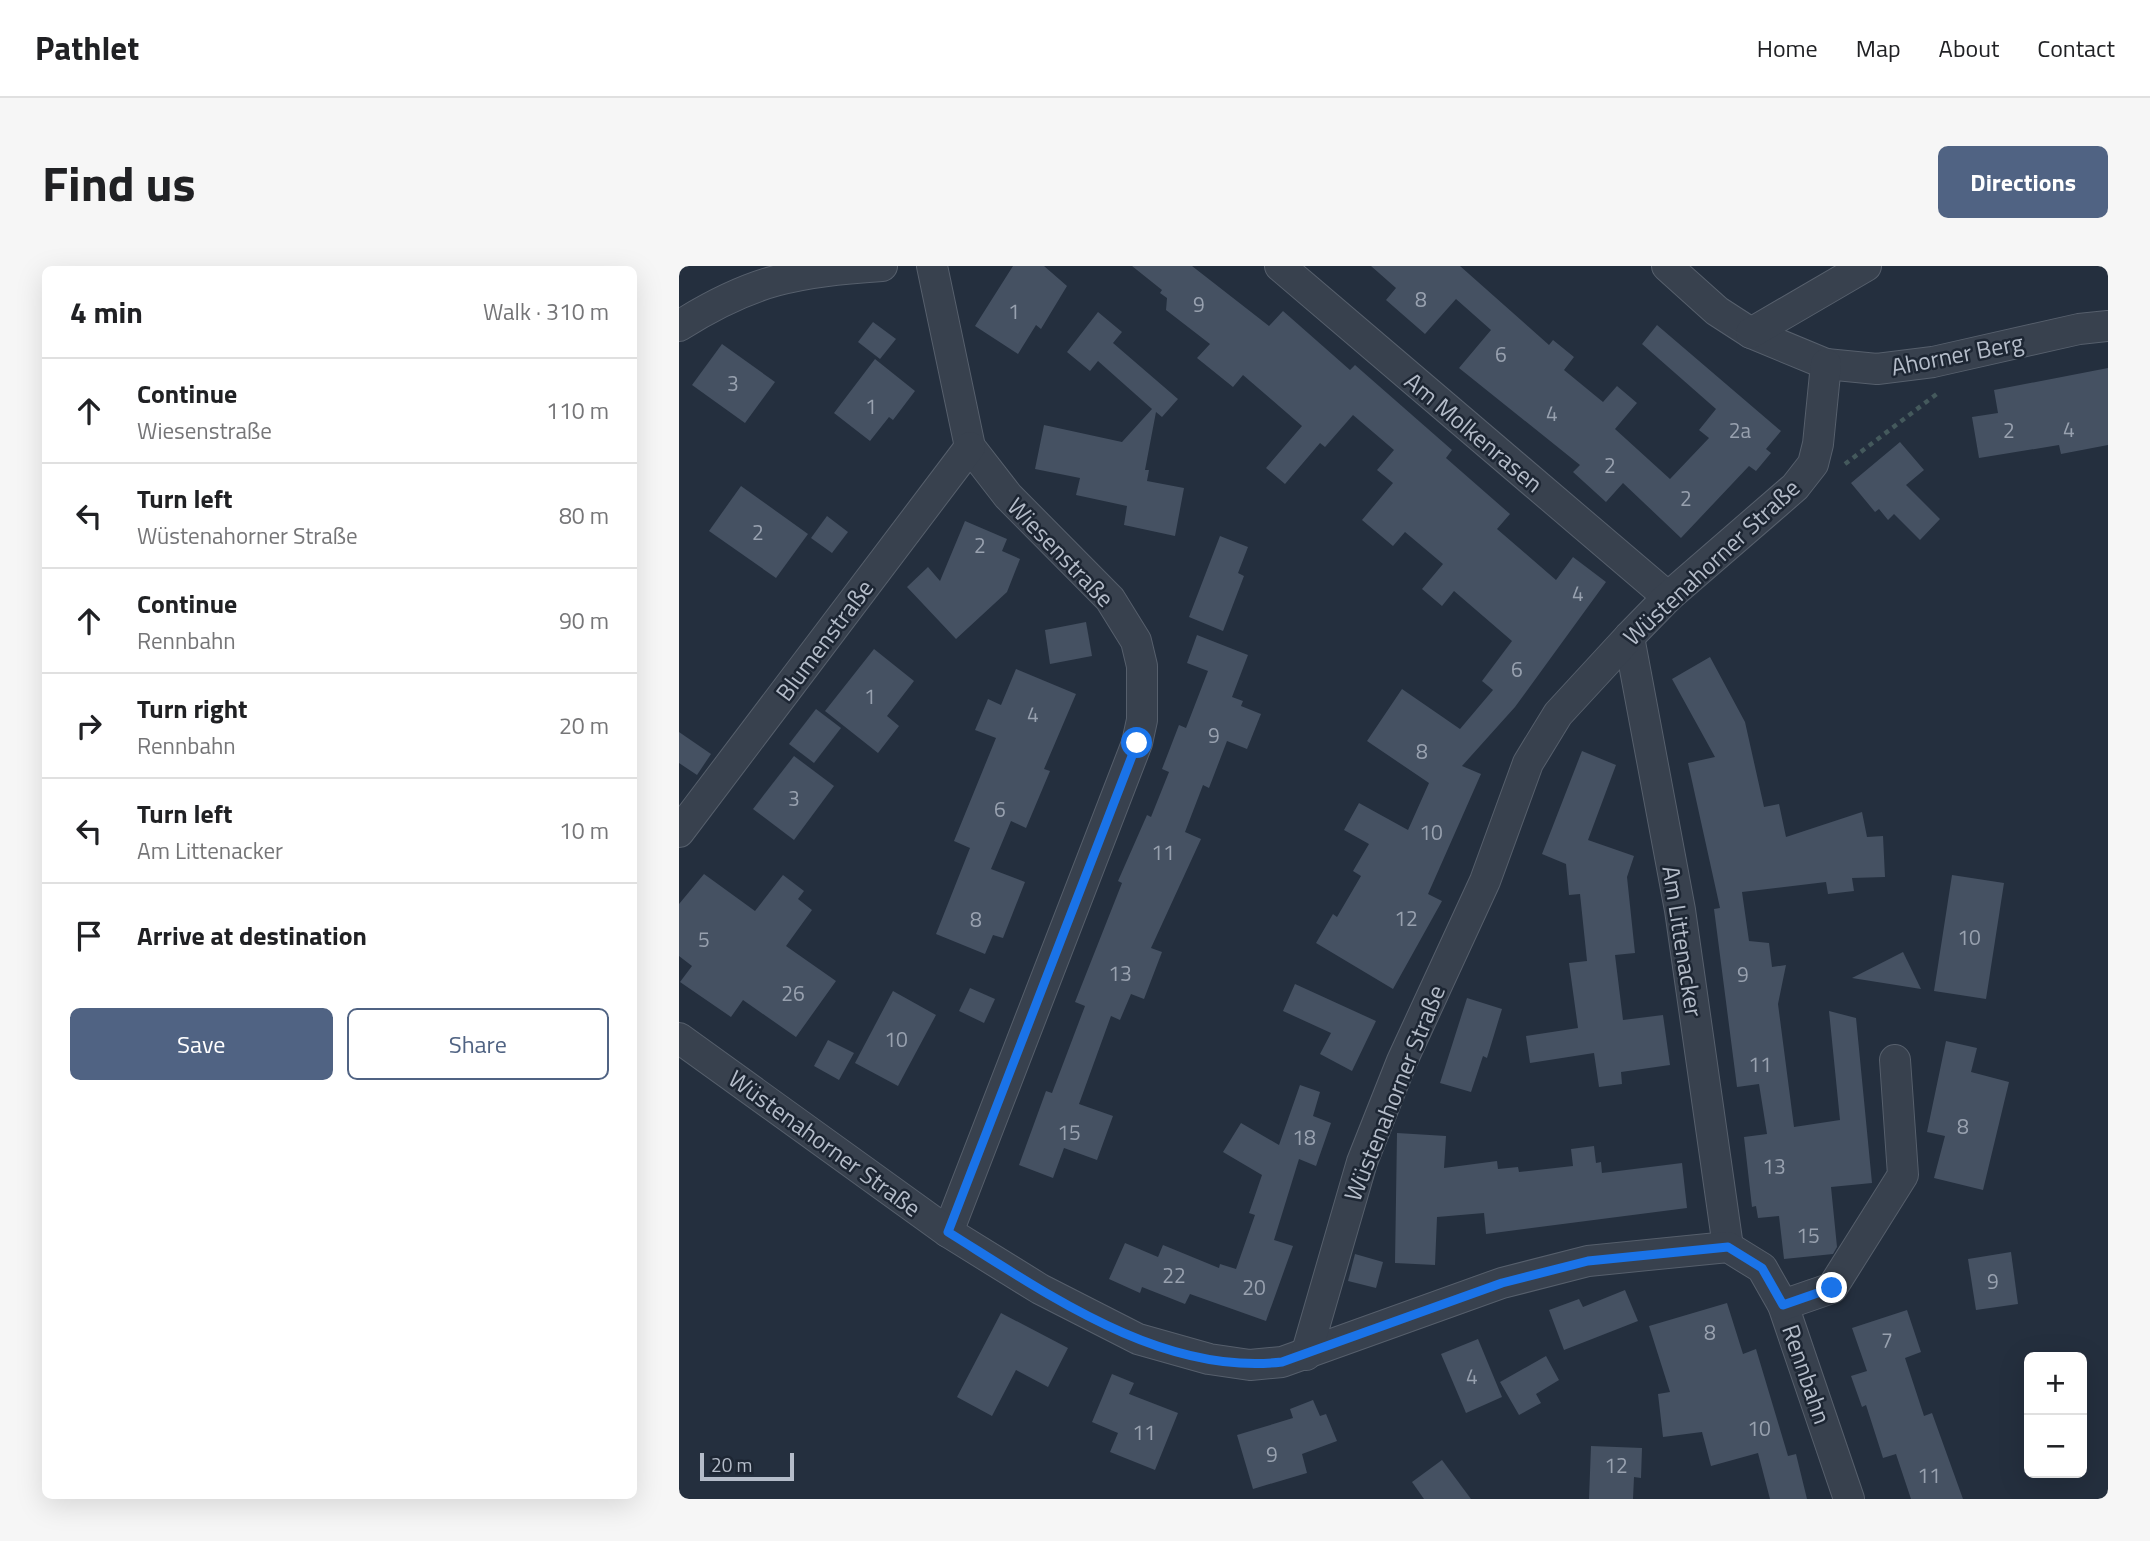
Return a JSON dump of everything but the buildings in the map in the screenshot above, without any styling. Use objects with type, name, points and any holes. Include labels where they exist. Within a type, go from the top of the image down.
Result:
[{"type":"street","points":[[679,326],[716,302],[767,281],[818,268],[882,266]]},
{"type":"street","name":"Wiesenstraße","points":[[932,266],[970,447],[1008,496],[1110,598],[1136,641],[1142,666],[1142,720],[1132,756],[948,1232]]},
{"type":"street","name":"Am Molkenrasen","points":[[1280,266],[1668,597]]},
{"type":"street","name":"Ahorner Berg","points":[[1667,266],[1717,311],[1751,333],[1826,364],[1877,369],[1933,362],[2079,329],[2108,326]]},
{"type":"street","points":[[1751,333],[1866,266]]},
{"type":"street","name":"Wüstenahorner Straße","points":[[679,1038],[948,1232],[1040,1289],[1139,1339],[1209,1359],[1250,1366],[1282,1362],[1306,1354],[1361,1162],[1402,1061],[1485,881],[1528,763],[1558,715],[1629,637],[1668,597],[1794,487],[1813,464],[1818,444],[1826,364]]},
{"type":"street","name":"Blumenstraße","points":[[679,832],[970,447]]},
{"type":"street","name":"Am Littenacker","points":[[1629,637],[1680,910],[1728,1247]]},
{"type":"street","points":[[1783,1305],[1832,1288],[1903,1175],[1895,1060]]},
{"type":"street","points":[[1306,1354],[1502,1283],[1588,1261],[1728,1247]]},
{"type":"street","name":"Rennbahn","points":[[1728,1247],[1762,1268],[1783,1305],[1849,1499]]},
{"type":"path","points":[[1844,465],[1942,390]]},
{"type":"route","points":[[1137,743],[948,1232],[1040,1289],[1139,1339],[1209,1359],[1250,1366],[1282,1362],[1502,1283],[1588,1261],[1728,1247],[1762,1268],[1783,1305],[1832,1288]]}]
